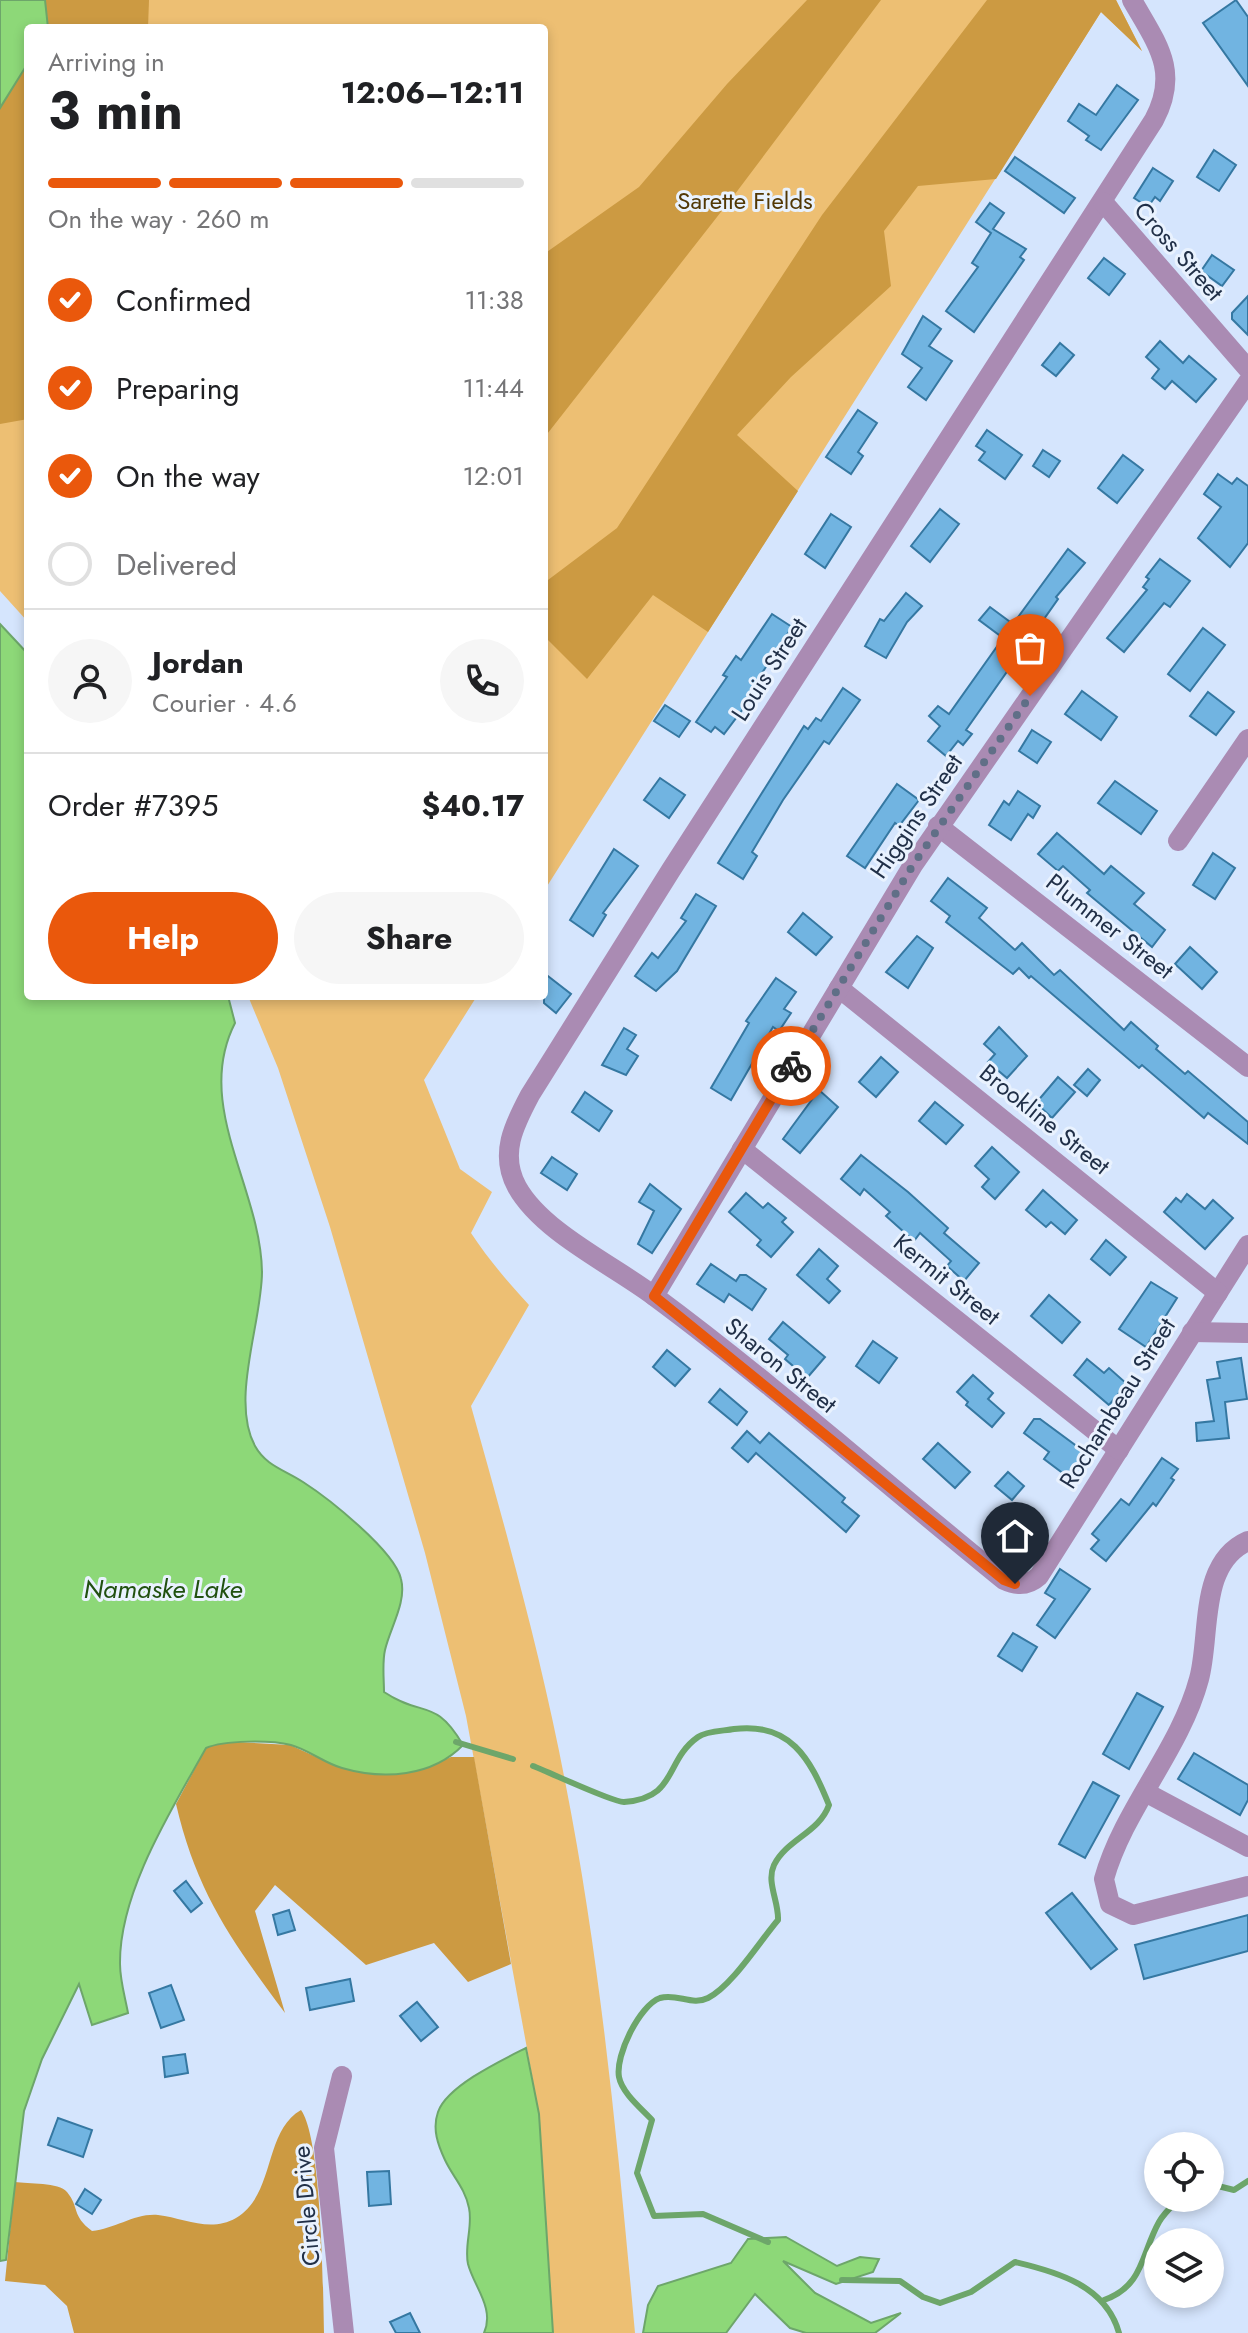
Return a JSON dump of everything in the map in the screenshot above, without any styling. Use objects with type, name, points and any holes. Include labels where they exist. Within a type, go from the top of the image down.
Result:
[{"type":"street","name":"Louis Street","points":[[511,1176],[509,1144],[530,1095],[679,857],[1154,120],[1167,92],[1164,64],[1132,0]]},
{"type":"street","name":"Cross Street","points":[[1103,202],[1248,369]]},
{"type":"street","name":"Higgins Street","points":[[654,1296],[938,826],[1248,382]]},
{"type":"street","points":[[1178,841],[1248,739]]},
{"type":"street","name":"Plummer Street","points":[[938,826],[1248,1067]]},
{"type":"street","name":"Brookline Street","points":[[839,988],[1218,1293]]},
{"type":"street","name":"Kermit Street","points":[[742,1149],[1119,1450]]},
{"type":"street","name":"Sharon Street","points":[[511,1176],[540,1214],[654,1296],[1004,1580],[1025,1584]]},
{"type":"street","name":"Rochambeau Street","points":[[1025,1584],[1039,1576],[1248,1245]]},
{"type":"street","points":[[1192,1332],[1248,1333]]},
{"type":"street","points":[[1248,1541],[1229,1553],[1217,1575],[1198,1685],[1107,1869],[1104,1886],[1110,1904],[1124,1914],[1143,1915],[1248,1886]]},
{"type":"street","points":[[1145,1792],[1248,1847]]},
{"type":"street","name":"Circle Drive","points":[[342,2076],[324,2148],[344,2333]]},
{"type":"green space","name":"Sarette Fields","points":[[11,0],[1116,0],[1142,51],[1101,12],[548,885],[548,24],[24,24],[24,618],[0,591],[0,17]]},
{"type":"green space","points":[[250,1000],[474,1000],[424,1080],[460,1169],[492,1192],[471,1233],[529,1305],[471,1406],[534,1640],[578,1849],[607,2056],[635,2333],[553,2333],[539,2114],[466,1716],[425,1553],[330,1227],[278,1068]]},
{"type":"shaded area","points":[[45,0],[149,0],[148,24],[48,24]]},
{"type":"shaded area","points":[[807,0],[881,0],[735,194],[548,433],[548,251],[639,187],[727,84]]},
{"type":"shaded area","points":[[987,0],[1116,0],[1142,51],[1101,12],[996,179],[918,186],[884,231],[891,286],[791,377],[737,435],[798,491],[708,632],[653,595],[587,679],[548,640],[548,580],[617,528],[822,215]]},
{"type":"shaded area","points":[[24,69],[24,420],[0,424],[0,108]]},
{"type":"shaded area","points":[[222,1741],[290,1745],[341,1768],[415,1772],[451,1757],[474,1757],[511,1964],[468,1982],[434,1943],[366,1965],[275,1885],[255,1911],[285,2013],[218,1915],[194,1864],[176,1804],[206,1748]]},
{"type":"shaded area","points":[[301,2110],[308,2126],[317,2182],[324,2333],[74,2333],[67,2306],[45,2285],[5,2281],[15,2182],[63,2189],[71,2198],[78,2216],[92,2231],[150,2215],[207,2224],[226,2222],[249,2207],[258,2194],[280,2133]]},
{"type":"water","points":[[0,0],[45,0],[48,24],[24,24],[24,69],[0,108]]},
{"type":"water","name":"Namaske Lake","points":[[0,624],[24,650],[24,1000],[229,1000],[235,1023],[224,1054],[221,1085],[232,1147],[259,1241],[262,1272],[246,1384],[248,1427],[259,1453],[343,1512],[374,1540],[396,1567],[401,1579],[402,1597],[385,1650],[384,1692],[436,1714],[463,1745],[451,1756],[422,1770],[390,1774],[342,1768],[298,1747],[282,1743],[236,1742],[206,1748],[150,1852],[128,1908],[120,1964],[128,2013],[92,2025],[79,1984],[42,2059],[24,2111],[6,2260],[0,2261]]},
{"type":"water","points":[[526,2048],[539,2114],[553,2333],[484,2333],[487,2324],[485,2306],[467,2257],[469,2208],[465,2194],[440,2149],[436,2118],[443,2102],[463,2083]]},
{"type":"water","points":[[786,2237],[837,2266],[860,2257],[879,2259],[873,2272],[836,2284],[783,2261],[815,2293],[871,2323],[901,2313],[875,2333],[806,2333],[790,2328],[755,2294],[726,2333],[643,2333],[648,2305],[658,2286],[731,2263],[748,2239]]},
{"type":"building","points":[[1236,0],[1248,17],[1248,86],[1203,23]]},
{"type":"building","points":[[1117,85],[1138,100],[1101,150],[1086,140],[1089,136],[1068,121],[1079,104],[1096,115]]},
{"type":"building","points":[[1214,150],[1236,165],[1219,191],[1197,177]]},
{"type":"building","points":[[1015,157],[1075,198],[1064,213],[1005,171]]},
{"type":"building","points":[[1153,168],[1173,181],[1160,201],[1155,197],[1148,207],[1134,198]]},
{"type":"building","points":[[990,203],[1004,213],[993,229],[1026,249],[1020,257],[1024,260],[974,332],[946,311],[978,267],[972,263],[991,233],[976,222]]},
{"type":"building","points":[[1212,255],[1234,270],[1222,286],[1201,271]]},
{"type":"building","points":[[1104,258],[1125,274],[1109,295],[1088,278]]},
{"type":"building","points":[[1248,296],[1248,335],[1232,319],[1232,313]]},
{"type":"building","points":[[923,316],[941,329],[929,346],[952,361],[926,400],[908,387],[922,368],[902,354]]},
{"type":"building","points":[[1160,341],[1183,363],[1189,356],[1216,379],[1196,402],[1172,381],[1165,389],[1152,378],[1159,369],[1146,357]]},
{"type":"building","points":[[1060,343],[1074,355],[1056,376],[1042,365]]},
{"type":"building","points":[[858,410],[877,423],[858,452],[863,456],[851,474],[826,457]]},
{"type":"building","points":[[987,430],[1022,455],[1005,479],[979,460],[985,452],[976,446]]},
{"type":"building","points":[[1043,450],[1060,461],[1049,477],[1033,466]]},
{"type":"building","points":[[1123,455],[1143,470],[1117,503],[1098,488]]},
{"type":"building","points":[[1218,474],[1232,484],[1237,478],[1248,486],[1248,543],[1230,567],[1198,538],[1221,507],[1204,494]]},
{"type":"building","points":[[940,509],[959,524],[930,562],[911,546]]},
{"type":"building","points":[[831,514],[851,527],[825,568],[805,554]]},
{"type":"building","points":[[1068,549],[1085,563],[1056,597],[1058,599],[966,730],[972,734],[963,745],[958,741],[946,756],[928,741],[940,726],[929,716],[938,706],[949,714],[1003,638],[979,620],[990,607],[1013,624]]},
{"type":"building","points":[[1160,559],[1190,581],[1170,607],[1164,603],[1124,652],[1107,638],[1147,590],[1143,587],[1149,579],[1146,577]]},
{"type":"building","points":[[906,593],[922,606],[907,622],[886,658],[865,646],[880,619],[884,621]]},
{"type":"building","points":[[772,614],[792,627],[762,673],[767,677],[724,734],[715,727],[711,732],[696,722],[727,677],[723,675],[736,656],[741,660]]},
{"type":"building","points":[[1203,628],[1225,645],[1190,691],[1168,674]]},
{"type":"building","points":[[843,688],[860,700],[829,744],[824,741],[783,800],[752,852],[757,856],[743,879],[718,863],[804,726],[808,729],[816,718],[821,721]]},
{"type":"building","points":[[1082,691],[1117,717],[1101,740],[1065,714]]},
{"type":"building","points":[[1208,692],[1234,712],[1216,735],[1190,716]]},
{"type":"building","points":[[665,705],[690,721],[679,737],[654,721]]},
{"type":"building","points":[[1032,730],[1051,742],[1037,763],[1019,751]]},
{"type":"building","points":[[660,778],[685,795],[669,818],[644,800]]},
{"type":"building","points":[[1115,781],[1157,811],[1141,834],[1098,803]]},
{"type":"building","points":[[897,784],[919,800],[899,826],[895,823],[865,868],[847,856]]},
{"type":"building","points":[[1018,791],[1040,806],[1033,818],[1028,814],[1011,840],[989,825],[1004,801],[1009,805]]},
{"type":"building","points":[[1057,833],[1104,874],[1111,866],[1144,893],[1134,904],[1165,930],[1152,947],[1087,893],[1090,890],[1063,866],[1058,871],[1038,854]]},
{"type":"building","points":[[614,849],[638,866],[603,913],[606,915],[593,936],[570,920]]},
{"type":"building","points":[[1213,853],[1235,868],[1215,899],[1193,885]]},
{"type":"building","points":[[948,878],[987,908],[979,918],[1015,950],[1022,943],[1054,975],[1060,970],[1124,1030],[1131,1022],[1185,1074],[1188,1071],[1248,1122],[1248,1144],[1208,1113],[1204,1118],[1142,1065],[1139,1068],[1031,976],[1029,978],[1019,968],[1013,974],[946,922],[950,916],[931,901]]},
{"type":"building","points":[[696,894],[716,906],[677,971],[656,991],[635,976],[652,953],[658,958],[686,921],[681,918]]},
{"type":"building","points":[[803,913],[832,937],[816,955],[788,932]]},
{"type":"building","points":[[917,936],[933,948],[908,988],[886,972]]},
{"type":"building","points":[[1190,947],[1217,972],[1202,989],[1175,964]]},
{"type":"building","points":[[548,976],[571,994],[556,1013],[544,1003],[548,1000]]},
{"type":"building","points":[[776,978],[796,992],[784,1009],[791,1013],[779,1031],[773,1027],[731,1100],[711,1088],[749,1023],[746,1021]]},
{"type":"building","points":[[999,1027],[1027,1056],[1007,1078],[988,1062],[995,1054],[984,1044]]},
{"type":"building","points":[[624,1028],[636,1035],[627,1049],[638,1056],[626,1075],[602,1065]]},
{"type":"building","points":[[881,1057],[898,1072],[876,1097],[859,1082]]},
{"type":"building","points":[[1088,1069],[1100,1080],[1087,1096],[1074,1085]]},
{"type":"building","points":[[1058,1077],[1075,1092],[1052,1118],[1036,1103]]},
{"type":"building","points":[[819,1090],[838,1107],[800,1153],[783,1139]]},
{"type":"building","points":[[585,1092],[612,1111],[599,1131],[572,1112]]},
{"type":"building","points":[[935,1102],[963,1125],[946,1144],[919,1121]]},
{"type":"building","points":[[992,1147],[1019,1172],[995,1199],[982,1187],[989,1179],[975,1166]]},
{"type":"building","points":[[861,1155],[948,1228],[944,1233],[979,1263],[964,1281],[947,1266],[951,1261],[920,1233],[914,1241],[886,1216],[890,1212],[864,1189],[860,1195],[841,1179]]},
{"type":"building","points":[[552,1157],[577,1174],[567,1190],[541,1173]]},
{"type":"building","points":[[650,1184],[681,1209],[652,1253],[638,1244],[654,1211],[639,1202]]},
{"type":"building","points":[[1043,1190],[1077,1220],[1065,1234],[1051,1222],[1046,1227],[1026,1210]]},
{"type":"building","points":[[746,1193],[763,1208],[768,1203],[786,1218],[782,1222],[793,1232],[771,1257],[757,1245],[761,1240],[729,1212]]},
{"type":"building","points":[[1187,1194],[1205,1209],[1213,1200],[1233,1218],[1205,1249],[1164,1212],[1176,1198],[1181,1202]]},
{"type":"building","points":[[1106,1240],[1126,1257],[1110,1275],[1091,1259]]},
{"type":"building","points":[[819,1249],[838,1266],[827,1279],[840,1291],[829,1303],[797,1275]]},
{"type":"building","points":[[711,1264],[736,1281],[740,1275],[746,1275],[766,1289],[752,1310],[729,1294],[724,1302],[697,1284]]},
{"type":"building","points":[[1151,1282],[1177,1298],[1146,1347],[1119,1329]]},
{"type":"building","points":[[1049,1295],[1080,1322],[1062,1343],[1031,1316]]},
{"type":"building","points":[[783,1322],[825,1357],[807,1378],[785,1359],[788,1355],[769,1339]]},
{"type":"building","points":[[873,1341],[897,1358],[879,1383],[856,1366]]},
{"type":"building","points":[[667,1350],[690,1369],[675,1386],[653,1367]]},
{"type":"building","points":[[1241,1358],[1247,1399],[1225,1402],[1229,1438],[1197,1441],[1196,1423],[1214,1421],[1207,1380],[1220,1378],[1217,1362]]},
{"type":"building","points":[[1087,1359],[1104,1373],[1109,1368],[1127,1384],[1109,1405],[1074,1375]]},
{"type":"building","points":[[973,1375],[993,1393],[988,1399],[1004,1413],[992,1427],[966,1405],[968,1402],[957,1392]]},
{"type":"building","points":[[720,1389],[747,1412],[737,1425],[709,1402]]},
{"type":"building","points":[[1034,1419],[1040,1419],[1086,1453],[1068,1477],[1044,1459],[1049,1452],[1024,1433]]},
{"type":"building","points":[[747,1431],[760,1443],[769,1433],[845,1498],[842,1502],[859,1516],[846,1532],[756,1453],[748,1462],[732,1448]]},
{"type":"building","points":[[938,1443],[970,1472],[955,1488],[923,1459]]},
{"type":"building","points":[[1162,1458],[1178,1469],[1171,1478],[1174,1480],[1156,1506],[1153,1503],[1106,1561],[1091,1549],[1099,1540],[1092,1534],[1121,1499],[1129,1505]]},
{"type":"building","points":[[1008,1472],[1024,1486],[1012,1500],[995,1486]]},
{"type":"building","points":[[1002,1508],[1033,1531],[1017,1552],[987,1529]]},
{"type":"building","points":[[1060,1569],[1090,1589],[1055,1638],[1037,1625],[1055,1599],[1045,1593]]},
{"type":"building","points":[[1013,1633],[1037,1647],[1022,1671],[998,1656]]},
{"type":"building","points":[[1137,1693],[1163,1707],[1129,1769],[1103,1754]]},
{"type":"building","points":[[1194,1753],[1248,1785],[1248,1800],[1240,1815],[1178,1779]]},
{"type":"building","points":[[1093,1782],[1119,1796],[1085,1858],[1059,1844]]},
{"type":"building","points":[[186,1881],[202,1903],[191,1912],[174,1891]]},
{"type":"building","points":[[1072,1893],[1117,1949],[1091,1969],[1046,1913]]},
{"type":"building","points":[[289,1910],[295,1930],[278,1935],[273,1915]]},
{"type":"building","points":[[1248,1915],[1248,1951],[1144,1979],[1135,1945]]},
{"type":"building","points":[[350,1979],[354,2001],[310,2010],[306,1988]]},
{"type":"building","points":[[171,1985],[184,2020],[161,2028],[149,1993]]},
{"type":"building","points":[[417,2002],[438,2027],[421,2041],[400,2016]]},
{"type":"building","points":[[185,2054],[188,2073],[165,2077],[163,2057]]},
{"type":"building","points":[[58,2118],[92,2130],[83,2157],[48,2145]]},
{"type":"building","points":[[389,2171],[391,2204],[369,2206],[367,2172]]},
{"type":"building","points":[[85,2189],[101,2200],[92,2214],[76,2204]]},
{"type":"building","points":[[410,2313],[420,2333],[396,2333],[390,2322]]},
{"type":"waterway","points":[[533,1766],[624,1802],[654,1794],[687,1747],[701,1735],[753,1728],[770,1731],[795,1747],[822,1788],[829,1805],[824,1815],[774,1865],[771,1878],[778,1920],[736,1974],[708,1998],[690,2000],[666,1997],[652,2003],[630,2032],[619,2068],[624,2089],[652,2120],[637,2173],[654,2216],[703,2214],[768,2242]]},
{"type":"waterway","points":[[456,1742],[513,1759]]},
{"type":"waterway","points":[[1224,2188],[1234,2190],[1248,2181]]},
{"type":"waterway","points":[[1104,2300],[1117,2294],[1134,2278],[1166,2212]]},
{"type":"waterway","points":[[842,2280],[900,2281],[923,2297],[940,2303],[971,2292],[1015,2262],[1063,2276],[1092,2293],[1113,2317],[1119,2333]]},
{"type":"way so far","points":[[791,1066],[938,826],[1030,696]]},
{"type":"route","points":[[791,1066],[654,1296],[1004,1580],[1015,1584]]}]
